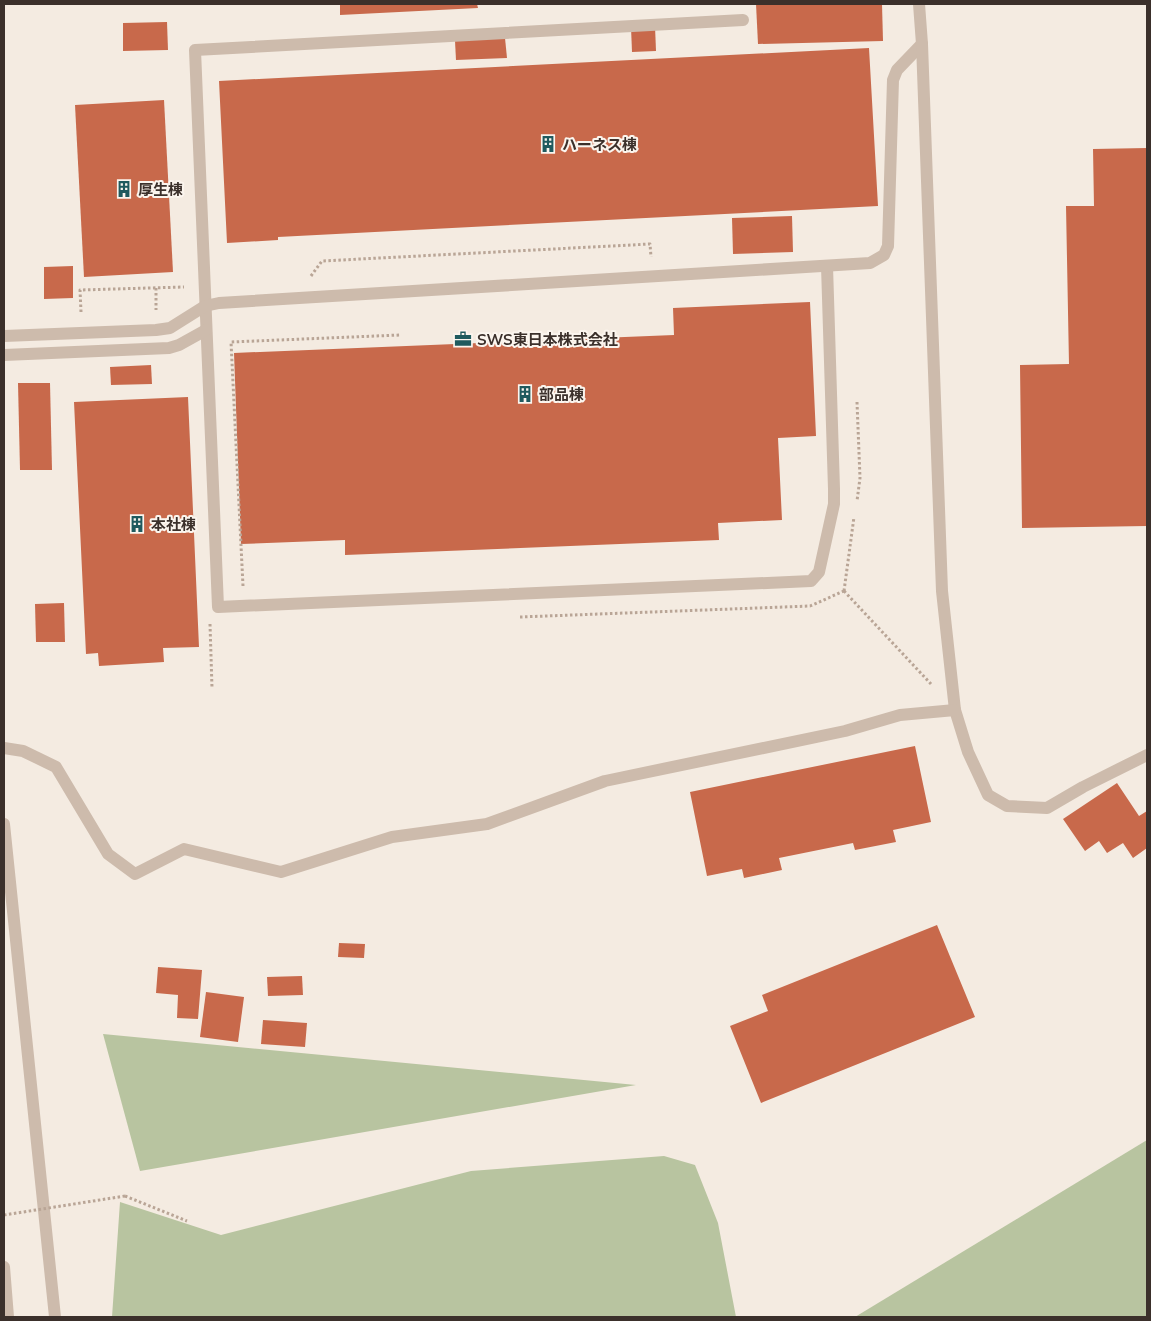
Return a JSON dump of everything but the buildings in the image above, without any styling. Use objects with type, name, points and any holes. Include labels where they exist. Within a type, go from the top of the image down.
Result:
[{"type":"street","points":[[920,4],[942,590],[955,710],[968,752],[988,796],[1007,806],[1047,808],[1083,787],[1147,755]]},
{"type":"street","points":[[743,20],[195,50],[218,607],[811,581],[819,572],[834,504],[827,266]]},
{"type":"street","points":[[4,336],[170,328],[205,306],[219,303],[870,263],[884,255],[888,246],[893,80],[897,70],[922,44]]},
{"type":"street","points":[[4,355],[169,348],[179,345],[206,330]]},
{"type":"street","points":[[4,748],[23,751],[56,767],[108,854],[135,874],[184,849],[281,872],[392,837],[487,824],[605,781],[844,732],[900,715],[955,710]]},
{"type":"street","points":[[4,824],[55,1317]]},
{"type":"street","points":[[4,1267],[8,1317]]},
{"type":"path","points":[[309,279],[322,261],[650,244],[651,258]]},
{"type":"path","points":[[81,318],[80,290],[188,287]]},
{"type":"path","points":[[156,288],[156,312]]},
{"type":"path","points":[[250,588],[243,588],[231,342],[400,334]]},
{"type":"path","points":[[844,592],[955,710]]},
{"type":"path","points":[[4,1215],[126,1196],[187,1221]]},
{"type":"green space","points":[[103,1034],[636,1085],[140,1171]]},
{"type":"green space","points":[[1147,1140],[1147,1317],[855,1317]]},
{"type":"green space","points":[[664,1156],[695,1165],[718,1223],[736,1317],[112,1317],[120,1202],[221,1235],[471,1171]]},
{"type":"place","name":"ハーネス棟","points":[[548,144]]},
{"type":"place","name":"厚生棟","points":[[124,189]]},
{"type":"place","name":"SWS東日本株式会社","points":[[463,339]]},
{"type":"place","name":"部品棟","points":[[525,394]]},
{"type":"place","name":"本社棟","points":[[137,524]]}]
